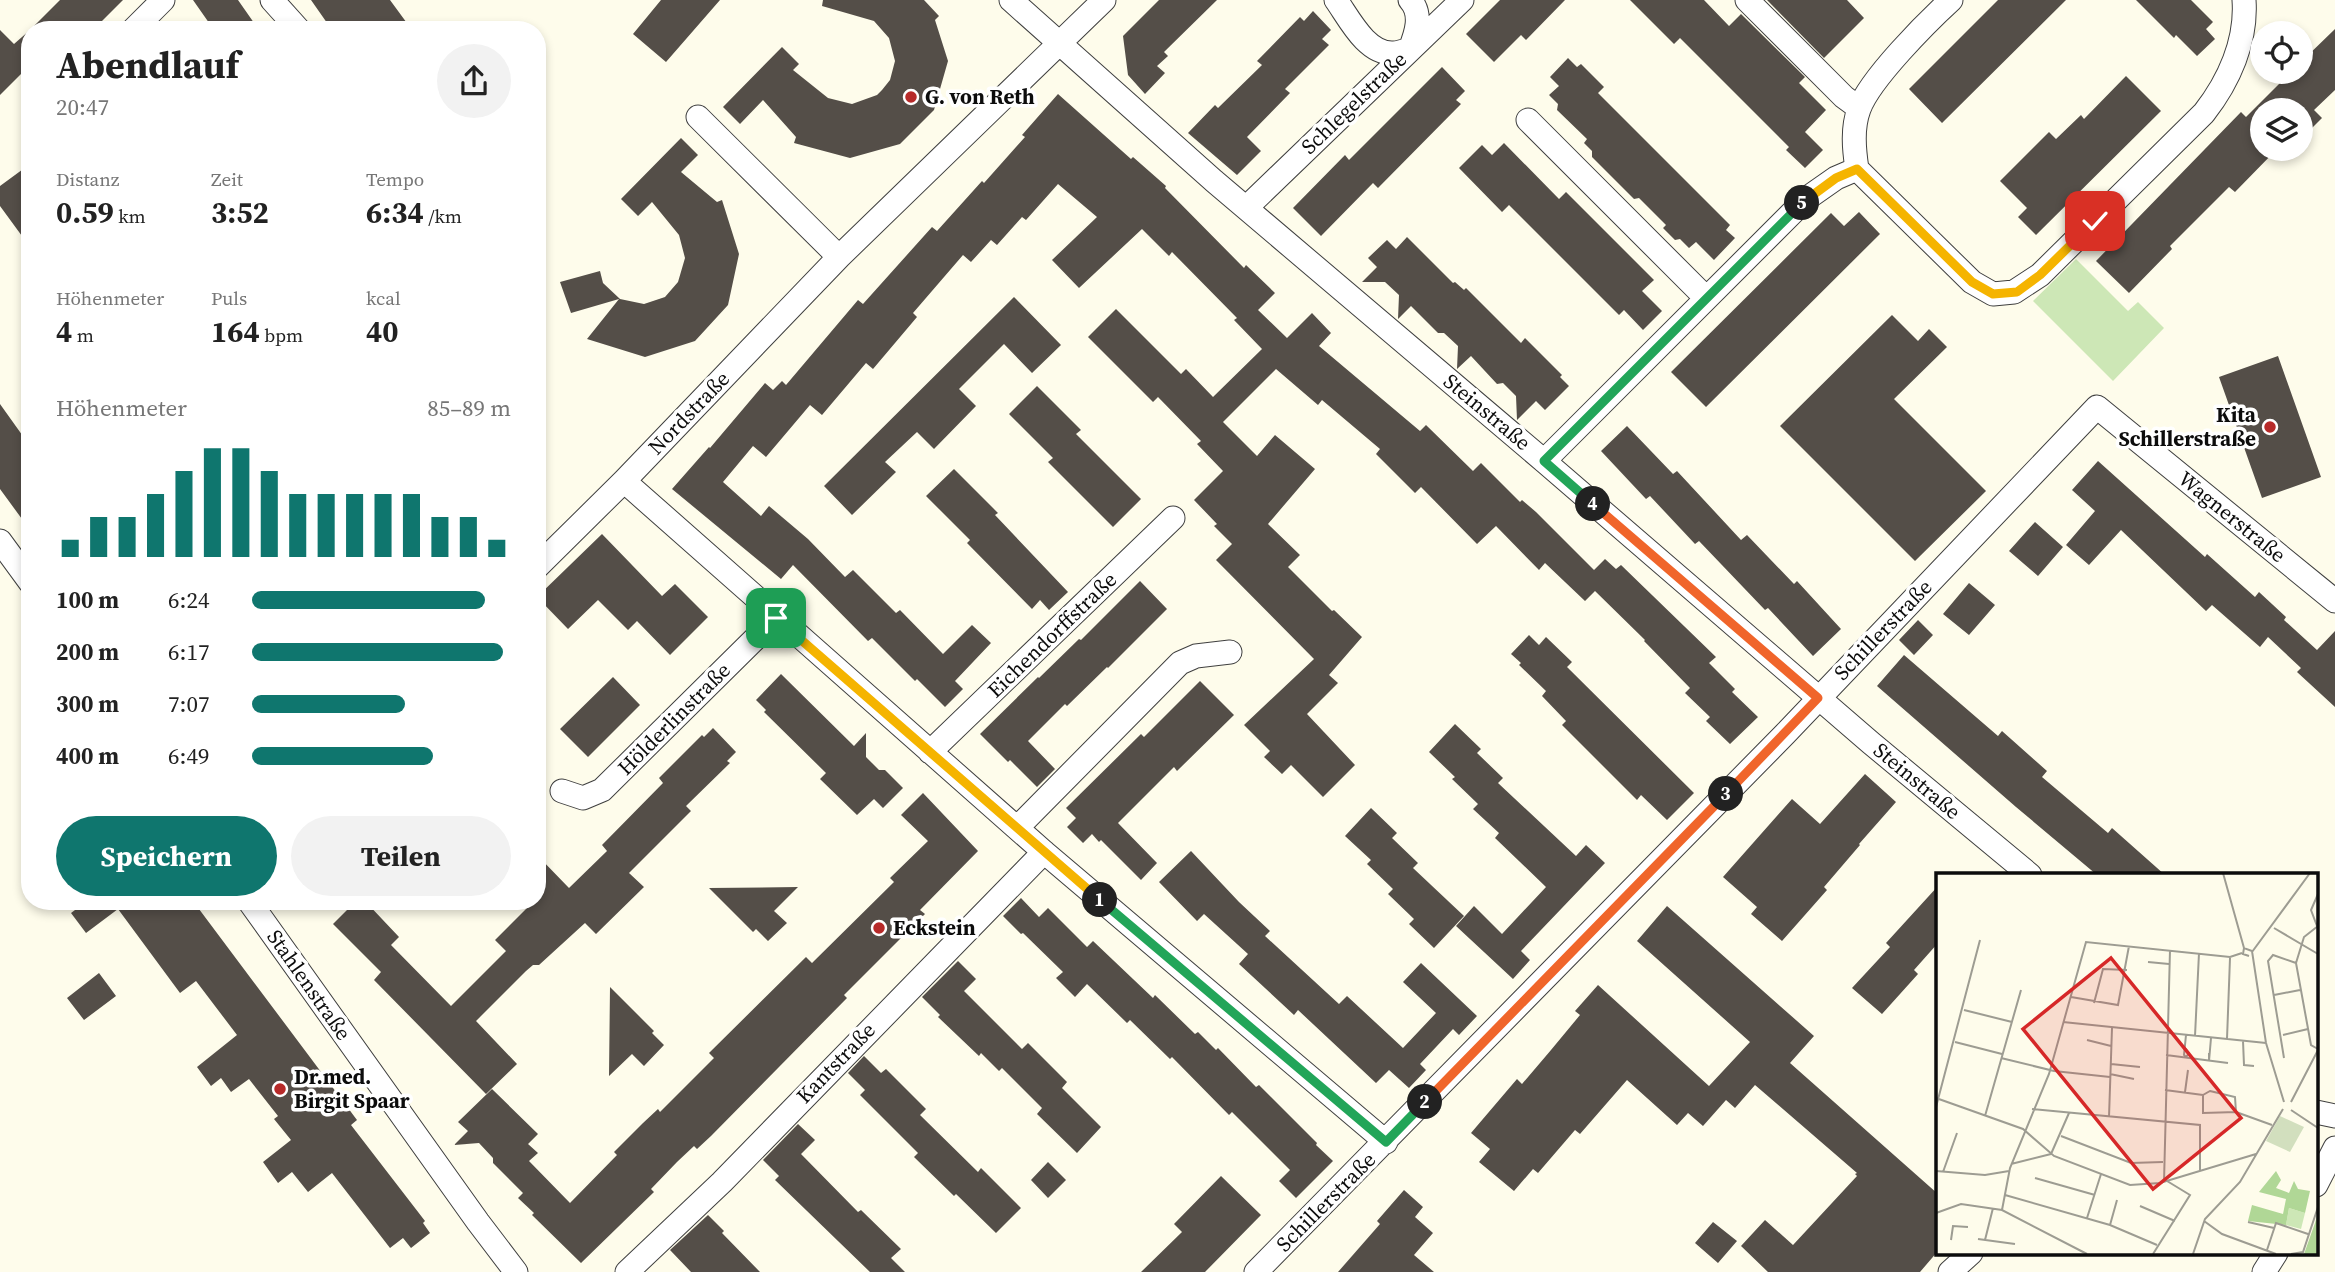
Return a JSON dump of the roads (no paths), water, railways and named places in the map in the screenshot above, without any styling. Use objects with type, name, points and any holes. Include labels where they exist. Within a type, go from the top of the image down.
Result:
[{"type":"street","points":[[142,21],[163,0]]},
{"type":"street","points":[[272,0],[291,21]]},
{"type":"street","name":"Steinstraße","points":[[1011,0],[1194,164],[1818,698],[2028,873]]},
{"type":"street","name":"Nordstraße","points":[[546,557],[624,481],[839,257],[1104,0]]},
{"type":"street","points":[[1336,0],[1357,32],[1376,49],[1392,54],[1410,49],[1417,33],[1417,16],[1410,0]]},
{"type":"street","name":"Schlegelstraße","points":[[1247,207],[1462,0]]},
{"type":"street","points":[[1746,0],[1844,97],[1859,108]]},
{"type":"street","points":[[1951,0],[1875,82],[1859,108],[1854,150],[1857,169],[1972,282],[1993,294],[2017,292],[2050,266],[2204,113],[2222,89],[2236,55],[2247,0]]},
{"type":"street","points":[[698,117],[839,257]]},
{"type":"street","points":[[1528,121],[1706,298]]},
{"type":"street","points":[[1544,461],[1805,199],[1836,178],[1857,169]]},
{"type":"street","name":"Wagnerstraße","points":[[2097,407],[2335,601]]},
{"type":"street","name":"Schillerstraße","points":[[1256,1272],[1785,734],[2097,407]]},
{"type":"street","points":[[624,481],[1044,852],[1386,1142]]},
{"type":"street","name":"Eichendorffstraße","points":[[930,752],[1173,519]]},
{"type":"street","points":[[0,541],[21,570]]},
{"type":"street","name":"Hölderlinstraße","points":[[562,791],[583,798],[602,790],[776,618]]},
{"type":"street","points":[[1017,828],[1180,663],[1196,656],[1230,652]]},
{"type":"street","name":"Kantstraße","points":[[627,1272],[722,1182],[1044,852]]},
{"type":"street","name":"Stahlenstraße","points":[[255,910],[516,1272]]},
{"type":"street","points":[[2318,1181],[2335,1148]]},
{"type":"street","points":[[1950,1272],[1971,1254]]},
{"type":"street","points":[[2264,1272],[2275,1254]]},
{"type":"place","name":"G. von Reth","points":[[911,97]]},
{"type":"place","name":"Kita Schillerstraße","points":[[2270,427]]},
{"type":"place","name":"Eckstein","points":[[879,928]]},
{"type":"place","name":"Dr.med. Birgit Spaar","points":[[280,1089]]}]
